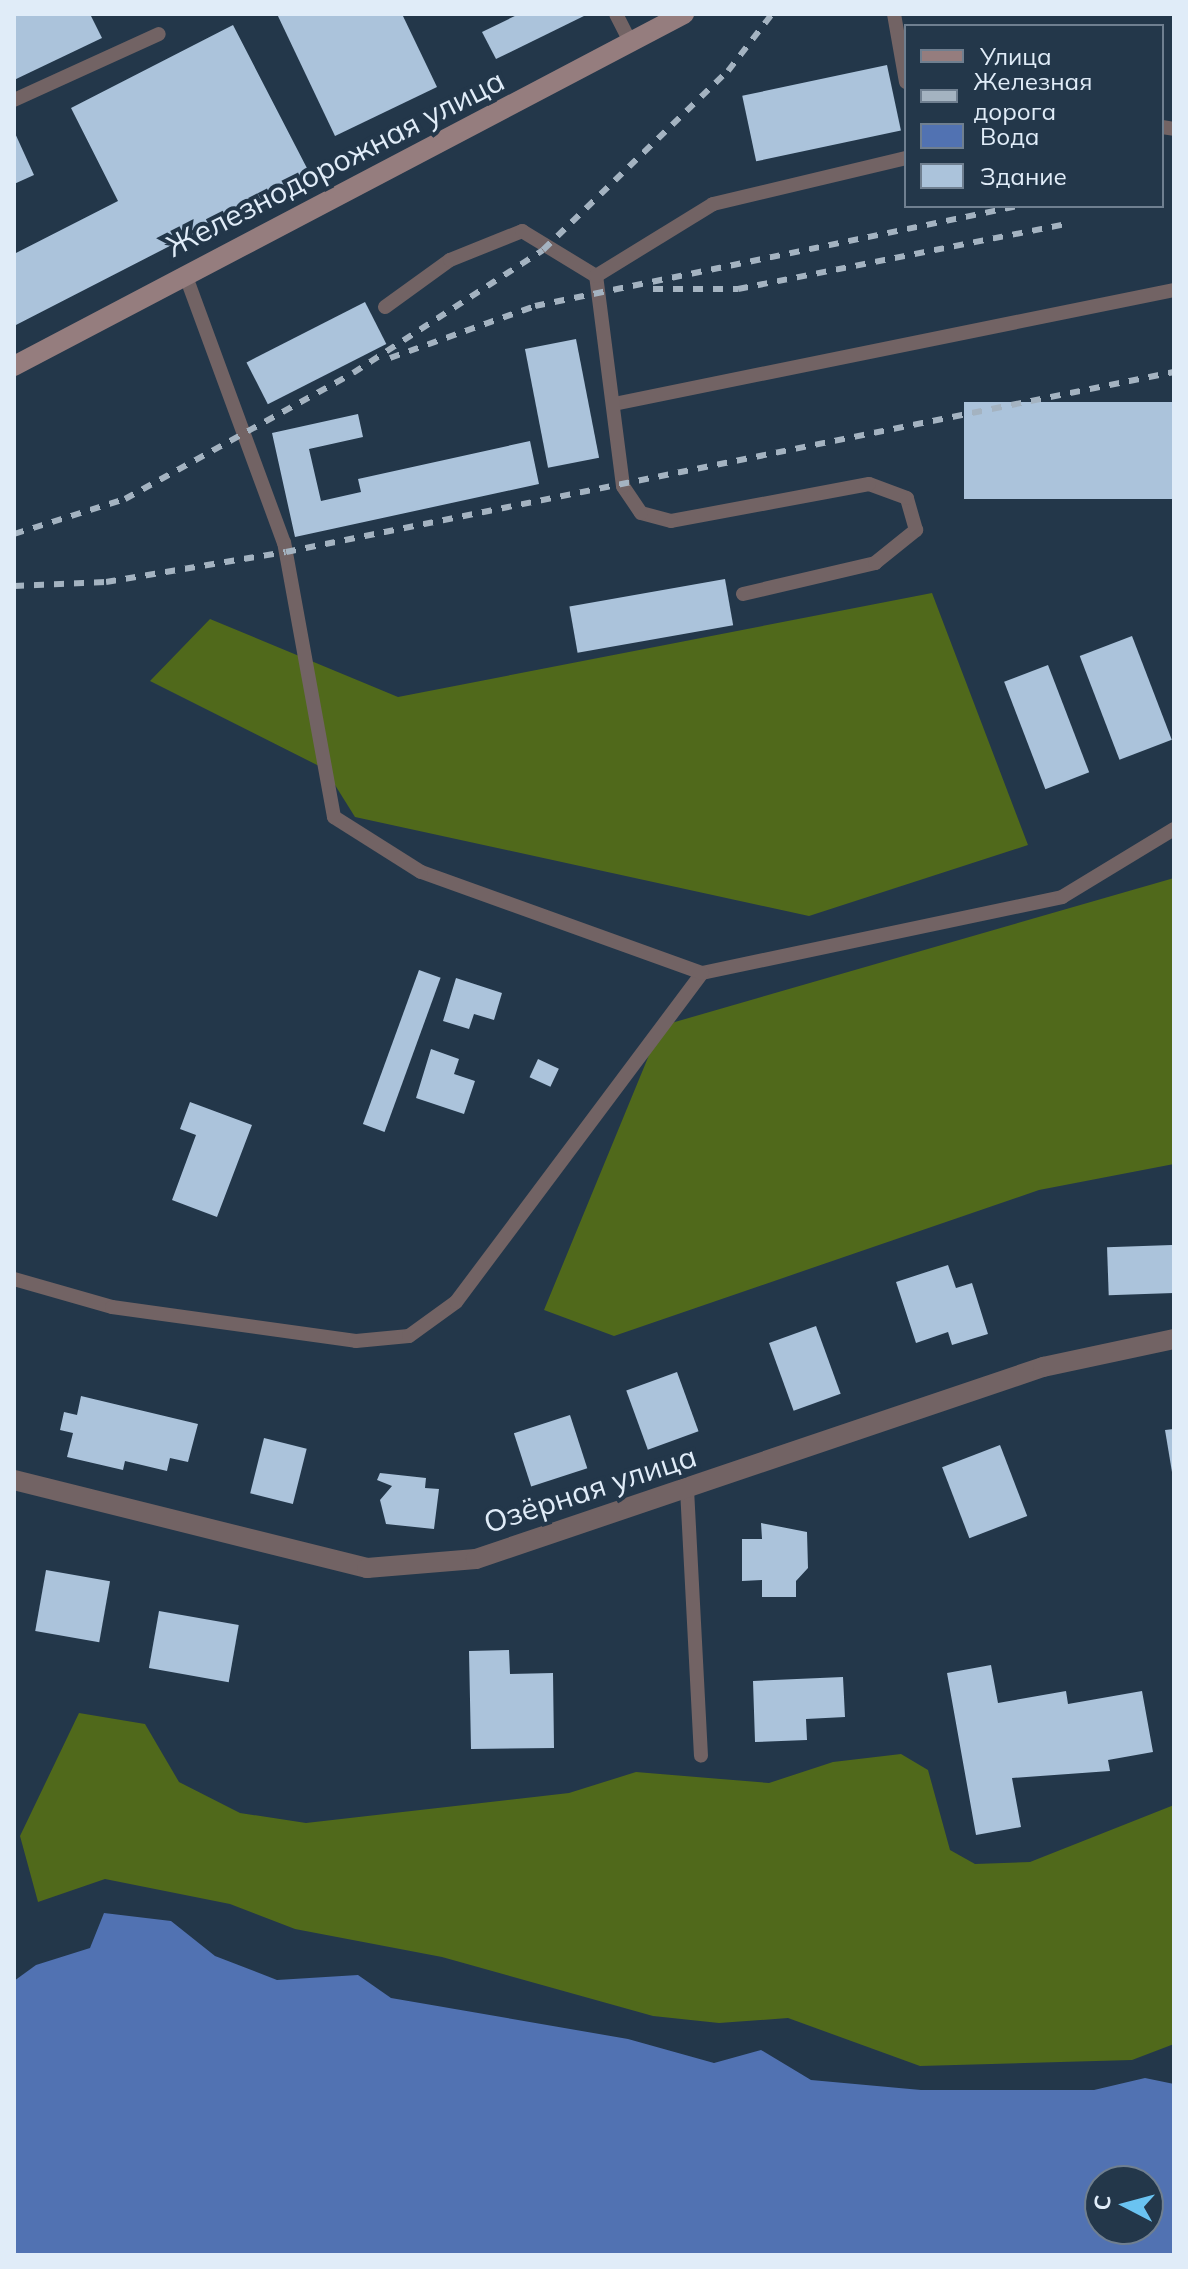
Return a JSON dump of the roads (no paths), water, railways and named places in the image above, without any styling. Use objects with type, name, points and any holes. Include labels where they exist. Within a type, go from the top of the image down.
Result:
[{"type":"street","name":"Железнодорожная улица","points":[[14,366],[684,14]]},
{"type":"street","name":"Озёрная улица","points":[[14,1480],[367,1568],[476,1559],[1043,1367],[1174,1339]]},
{"type":"lane","points":[[616,14],[631,43]]},
{"type":"lane","points":[[894,14],[904,71]]},
{"type":"lane","points":[[14,100],[159,34]]},
{"type":"lane","points":[[596,276],[713,204],[904,158]]},
{"type":"lane","points":[[385,307],[450,260],[522,231],[596,276]]},
{"type":"lane","points":[[185,274],[284,543],[334,817],[421,872],[702,973],[1062,897],[1174,829]]},
{"type":"lane","points":[[596,276],[623,486],[641,513],[671,521],[869,484],[907,498],[916,530],[875,563],[743,594]]},
{"type":"lane","points":[[614,404],[1174,290]]},
{"type":"lane","points":[[14,1279],[112,1307],[356,1341],[409,1336],[456,1302],[702,973]]},
{"type":"lane","points":[[687,1489],[701,1756]]},
{"type":"water","points":[[104,1913],[171,1921],[215,1956],[277,1980],[358,1975],[391,1998],[628,2039],[714,2063],[761,2050],[811,2080],[921,2090],[1094,2090],[1145,2078],[1174,2084],[1174,2255],[14,2255],[14,1981],[36,1965],[90,1948]]},
{"type":"railway","points":[[14,534],[125,499],[353,373],[543,250],[728,71],[772,14]]},
{"type":"railway","points":[[390,358],[535,306],[1009,208]]},
{"type":"railway","points":[[653,289],[738,289],[1071,223]]},
{"type":"railway","points":[[14,586],[106,582],[286,552],[1174,372]]}]
